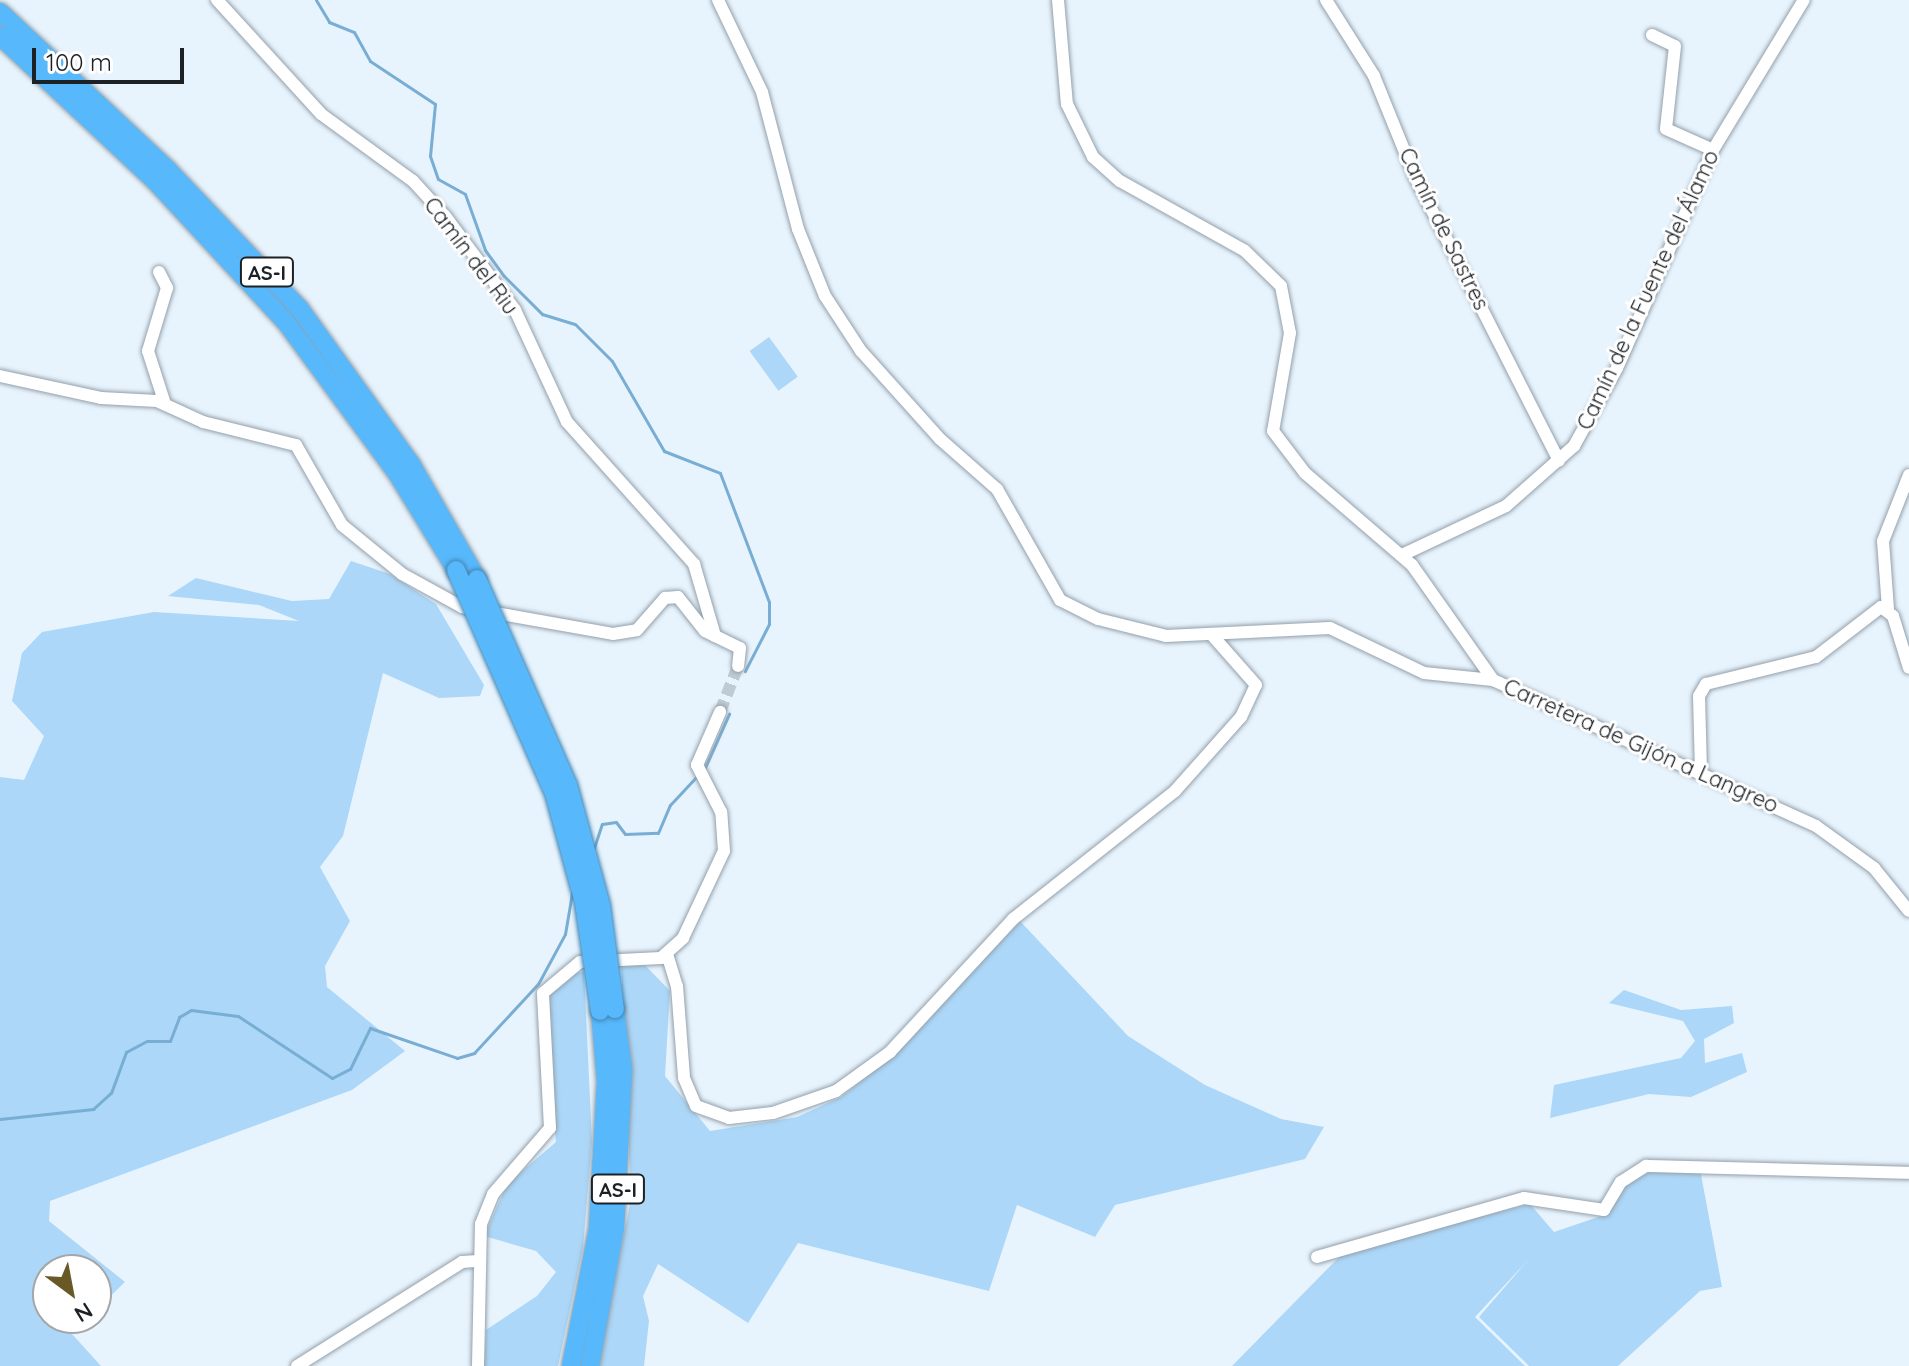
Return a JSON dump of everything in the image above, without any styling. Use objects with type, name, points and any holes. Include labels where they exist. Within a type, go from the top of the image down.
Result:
[{"type":"highway","name":"AS-I","points":[[0,12],[168,170],[300,309],[411,464],[477,579],[568,785],[601,906],[608,1010],[598,1228],[571,1366]]},
{"type":"highway","name":"AS-I","points":[[0,36],[157,183],[285,321],[398,475],[456,570],[554,793],[584,903],[623,1069],[616,1214],[590,1366]]},
{"type":"street","name":"Camín del Riu","points":[[217,0],[321,114],[413,181],[445,216],[515,310],[567,422],[694,564],[715,636]]},
{"type":"street","points":[[718,0],[762,92],[816,279],[852,340],[940,439],[997,489],[1060,600],[1098,619],[1166,636],[1330,628],[1424,673],[1493,680]]},
{"type":"street","name":"Carretera de Gijón a Langreo","points":[[1058,0],[1059,65],[1076,130],[1120,181],[1245,251],[1281,286],[1290,333],[1273,431],[1305,473],[1402,555],[1493,680],[1701,772],[1847,845],[1909,911]]},
{"type":"street","name":"Camín de Sastres","points":[[1326,0],[1374,76],[1415,177],[1559,461]]},
{"type":"street","name":"Camín de la Fuente del Álamo","points":[[1402,555],[1506,506],[1559,461],[1617,368],[1713,150],[1804,0]]},
{"type":"street","points":[[1652,35],[1675,46],[1666,129],[1713,150]]},
{"type":"street","points":[[159,272],[167,288],[148,351],[165,404]]},
{"type":"street","points":[[0,376],[165,404],[212,425],[296,445],[342,525],[402,574],[462,607],[613,634],[643,626],[671,596],[715,636],[740,648],[738,666]]},
{"type":"street","points":[[1909,475],[1883,541],[1888,609],[1909,668]]},
{"type":"street","points":[[1701,772],[1699,696],[1706,684],[1816,657],[1870,610],[1888,609]]},
{"type":"street","points":[[667,954],[677,986],[686,1089],[706,1113],[729,1118],[802,1106],[862,1075],[929,1014],[1013,919],[1175,791],[1251,703],[1253,677],[1211,634]]},
{"type":"street","points":[[478,1366],[478,1261],[493,1194],[550,1128],[543,993],[580,962],[667,954],[683,938],[724,851],[721,812],[701,773],[720,712]]},
{"type":"street","points":[[1317,1257],[1524,1198],[1604,1210],[1621,1182],[1646,1166],[1909,1173]]},
{"type":"street","points":[[297,1366],[462,1262],[478,1261]]},
{"type":"shaded area","points":[[769,337],[798,377],[778,391],[750,351]]},
{"type":"shaded area","points":[[351,561],[390,574],[436,604],[484,685],[480,696],[439,698],[383,673],[343,836],[320,867],[350,921],[325,966],[327,987],[405,1051],[352,1090],[50,1201],[49,1221],[90,1254],[32,1254],[32,1334],[72,1334],[101,1366],[0,1366],[0,777],[24,780],[44,736],[12,701],[22,653],[42,632],[154,612],[299,621],[259,605],[168,596],[196,578],[292,601],[329,599]]},
{"type":"shaded area","points":[[1020,921],[1128,1036],[1205,1085],[1281,1119],[1324,1127],[1305,1159],[1115,1205],[1095,1237],[1017,1205],[989,1291],[798,1243],[748,1323],[658,1264],[643,1296],[649,1321],[644,1366],[597,1366],[631,1199],[621,962],[645,965],[670,991],[665,1076],[710,1131],[797,1117],[841,1097],[892,1057]]},
{"type":"shaded area","points":[[584,972],[592,1141],[583,1248],[558,1366],[484,1366],[486,1330],[537,1296],[556,1272],[536,1251],[484,1236],[507,1184],[556,1142],[543,1018],[550,991],[570,973]]},
{"type":"shaded area","points":[[1624,990],[1681,1010],[1732,1006],[1734,1023],[1704,1039],[1705,1063],[1742,1053],[1747,1072],[1691,1097],[1649,1094],[1550,1118],[1554,1085],[1681,1058],[1695,1041],[1683,1021],[1609,1003]]},
{"type":"shaded area","points":[[1700,1169],[1722,1287],[1700,1291],[1618,1366],[1529,1366],[1479,1317],[1528,1260],[1475,1317],[1525,1366],[1232,1366],[1345,1251],[1530,1204],[1554,1232],[1604,1215],[1629,1181],[1653,1171]]},
{"type":"shaded area","points":[[112,1272],[125,1282],[112,1295]]},
{"type":"waterway","points":[[316,0],[329,22],[354,32],[370,61],[435,104],[430,156],[438,179],[465,194],[485,250],[504,276],[542,314],[575,324],[612,361],[664,451],[720,473],[769,602],[769,624],[745,671]]},
{"type":"waterway","points":[[703,772],[729,714]]},
{"type":"waterway","points":[[594,848],[602,824],[616,822],[625,834],[658,833],[670,805],[697,776]]},
{"type":"waterway","points":[[0,1119],[93,1109],[111,1093],[126,1052],[147,1041],[170,1041],[179,1017],[191,1010],[238,1016],[332,1078],[350,1069],[370,1028],[457,1058],[474,1053],[538,984],[565,934],[572,893]]},
{"type":"tunnel","points":[[720,712],[738,666]]}]
